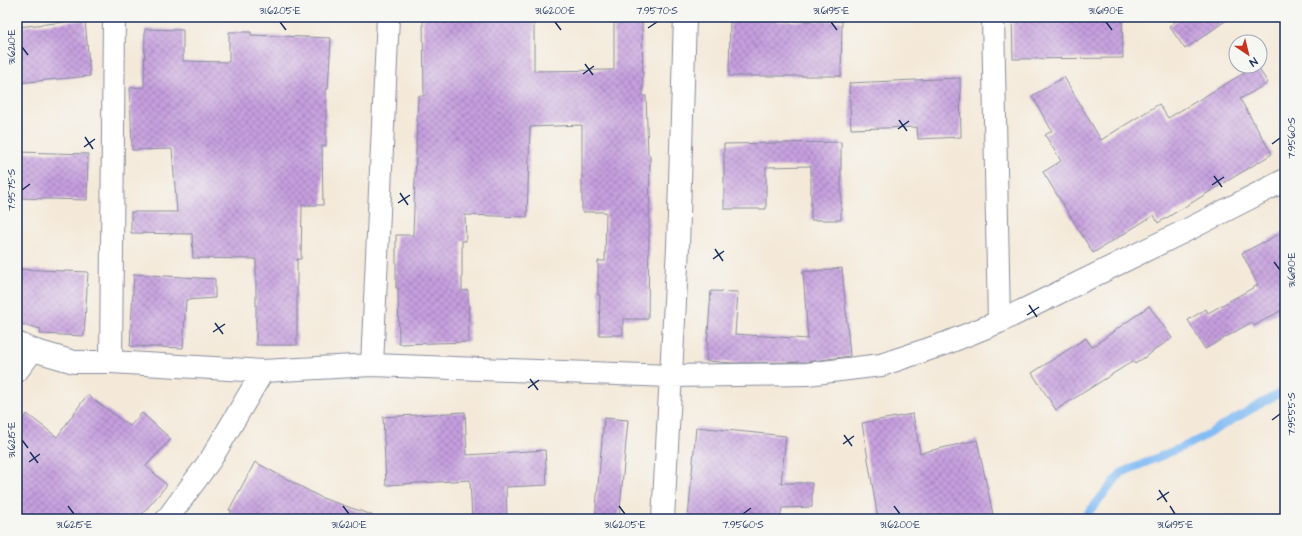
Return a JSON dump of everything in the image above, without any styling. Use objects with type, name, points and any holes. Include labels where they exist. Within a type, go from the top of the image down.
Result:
[{"type":"street","points":[[111,362],[114,17]]},
{"type":"street","points":[[372,365],[388,17]]},
{"type":"street","points":[[663,519],[678,247],[685,17]]},
{"type":"street","points":[[993,17],[999,322]]},
{"type":"street","points":[[17,371],[25,347],[74,362],[111,362],[263,371],[372,365],[670,376],[807,374],[881,365],[944,344],[999,322],[1285,180]]},
{"type":"street","points":[[167,519],[211,459],[263,371]]},
{"type":"building","points":[[423,17],[534,17],[534,71],[614,70],[614,17],[642,17],[643,96],[646,96],[648,155],[650,155],[648,319],[623,319],[623,335],[599,335],[600,295],[598,295],[598,261],[605,261],[606,212],[582,212],[582,125],[530,127],[527,217],[465,215],[466,241],[462,241],[462,291],[468,290],[469,342],[399,344],[398,288],[396,288],[396,235],[413,235],[418,96],[424,96]]},
{"type":"building","points":[[730,17],[778,17],[778,21],[842,21],[841,76],[729,76]]},
{"type":"building","points":[[1012,17],[1122,17],[1123,58],[1013,59]]},
{"type":"building","points":[[1182,17],[1231,17],[1185,49],[1169,26]]},
{"type":"building","points":[[85,20],[90,76],[17,83],[17,27]]},
{"type":"building","points":[[145,29],[183,30],[183,61],[229,62],[229,32],[251,32],[251,35],[331,38],[328,89],[326,89],[326,146],[322,146],[323,205],[302,205],[301,259],[297,259],[297,345],[256,345],[256,259],[193,258],[192,234],[131,233],[131,212],[177,212],[172,149],[132,150],[130,88],[144,87]]},
{"type":"building","points":[[1242,74],[1262,74],[1268,83],[1240,99],[1272,154],[1158,223],[1154,215],[1093,253],[1043,172],[1061,161],[1045,135],[1052,131],[1032,96],[1064,77],[1101,140],[1159,104],[1168,118]]},
{"type":"building","points":[[960,78],[961,137],[918,139],[917,127],[851,129],[849,83]]},
{"type":"building","points":[[841,142],[841,220],[811,220],[811,166],[766,167],[766,209],[724,209],[724,144]]},
{"type":"building","points":[[17,152],[88,154],[87,200],[17,198]]},
{"type":"building","points":[[1285,231],[1285,308],[1254,326],[1252,322],[1205,349],[1188,320],[1206,309],[1208,313],[1258,285],[1242,253]]},
{"type":"building","points":[[842,268],[850,356],[806,362],[733,363],[706,361],[711,291],[738,292],[735,334],[808,339],[803,272]]},
{"type":"building","points":[[17,269],[88,272],[84,336],[40,334],[41,329],[17,323]]},
{"type":"building","points":[[134,274],[215,279],[215,298],[186,300],[183,348],[130,346]]},
{"type":"building","points":[[1149,306],[1172,338],[1135,364],[1133,361],[1056,410],[1032,373],[1086,338],[1092,347]]},
{"type":"building","points":[[87,395],[130,426],[142,413],[171,439],[146,466],[167,485],[138,519],[17,519],[17,428],[27,414],[57,437]]},
{"type":"building","points":[[465,412],[467,455],[545,450],[547,485],[506,487],[507,519],[472,519],[470,480],[386,485],[383,417]]},
{"type":"building","points":[[913,414],[920,453],[977,440],[994,519],[878,519],[862,423]]},
{"type":"building","points":[[604,418],[628,420],[619,519],[595,519]]},
{"type":"building","points":[[696,427],[786,436],[781,483],[812,483],[812,507],[782,508],[780,519],[688,519]]},
{"type":"building","points":[[255,462],[322,498],[372,515],[371,519],[227,519],[232,511],[229,510]]},
{"type":"waterway","points":[[1083,519],[1121,473],[1194,442],[1285,390]]}]
